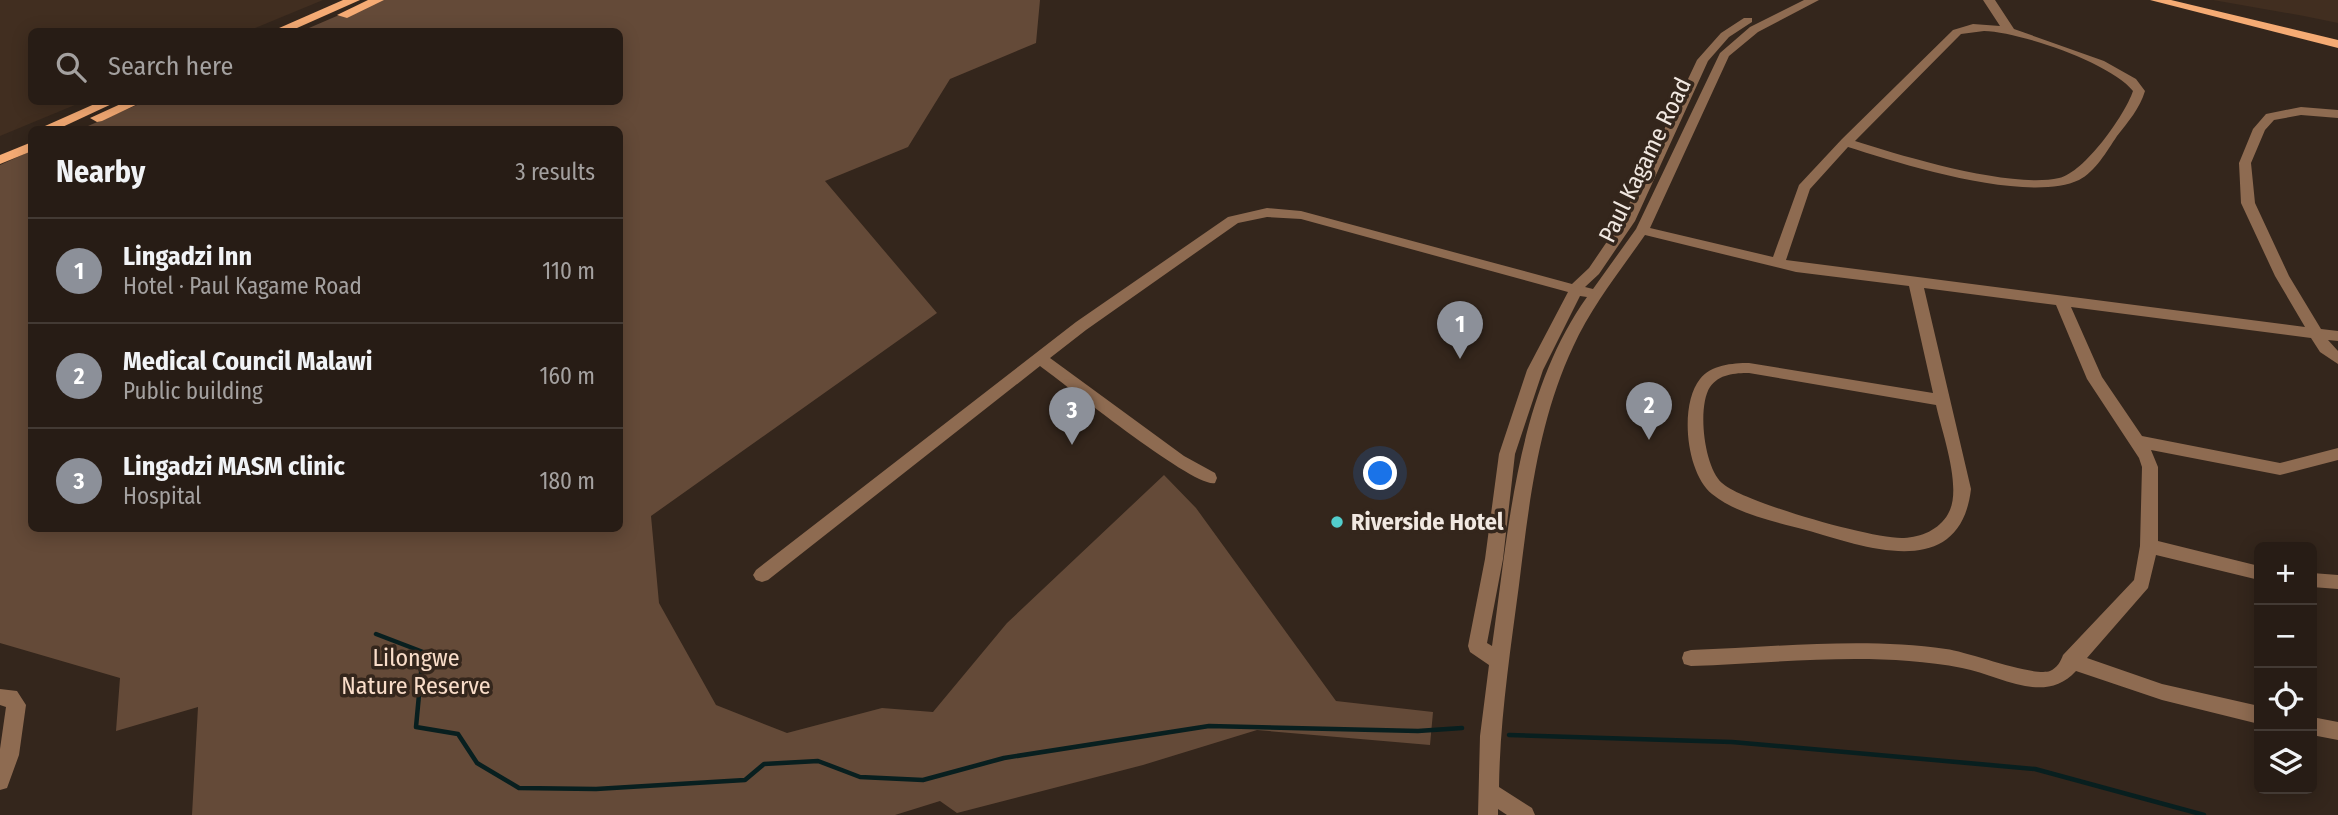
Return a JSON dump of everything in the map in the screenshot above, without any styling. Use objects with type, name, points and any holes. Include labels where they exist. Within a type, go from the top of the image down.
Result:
[{"type":"main road","points":[[286,28],[354,0]]},
{"type":"main road","points":[[311,28],[378,0]]},
{"type":"main road","points":[[2156,0],[2338,44]]},
{"type":"main road","points":[[52,126],[102,105]]},
{"type":"main road","points":[[78,126],[128,105]]},
{"type":"main road","points":[[0,148],[28,136]]},
{"type":"main road","points":[[0,160],[28,148]]},
{"type":"street","name":"Paul Kagame Road","points":[[1488,815],[1487,791],[1499,662],[1526,467],[1564,349],[1595,295],[1642,230],[1724,55],[1740,38],[1800,6],[1821,0]]},
{"type":"street","points":[[1989,0],[2009,30]]},
{"type":"street","points":[[1499,662],[1477,646],[1497,535],[1507,454],[1535,370],[1576,289],[1594,271],[1628,220],[1708,52],[1725,35],[1764,12],[1800,6]]},
{"type":"street","points":[[1778,263],[1804,188],[1846,142],[1957,32],[1975,28],[2009,30],[2107,65],[2126,75],[2139,92],[2135,104],[2078,176],[2062,182],[2041,183],[1959,174],[1846,142]]},
{"type":"street","points":[[2338,114],[2301,111],[2270,117],[2259,129],[2245,163],[2248,203],[2282,276],[2325,348],[2338,359]]},
{"type":"street","points":[[762,575],[1040,358],[1233,220],[1258,212],[1301,215],[1595,295]]},
{"type":"street","points":[[1642,230],[1778,263],[2338,336]]},
{"type":"street","points":[[1915,282],[1944,401],[1963,499],[1954,520],[1945,531],[1929,541],[1913,545],[1888,545],[1737,502],[1712,483],[1698,452],[1696,428],[1701,388],[1713,376],[1728,368],[1749,368],[1944,401]]},
{"type":"street","points":[[1691,657],[1873,652],[1926,654],[1965,660],[2043,681],[2062,673],[2142,583],[2149,546],[2150,467],[2095,379],[2061,300]]},
{"type":"street","points":[[1040,358],[1144,435],[1209,478]]},
{"type":"street","points":[[2136,441],[2280,469],[2338,454]]},
{"type":"street","points":[[2149,546],[2254,572]]},
{"type":"street","points":[[2317,580],[2338,582]]},
{"type":"street","points":[[2070,661],[2162,692],[2254,714]]},
{"type":"street","points":[[0,697],[10,697],[16,705],[9,755],[0,781]]},
{"type":"street","points":[[2317,727],[2338,732]]},
{"type":"street","points":[[1487,791],[1525,815]]},
{"type":"shaded area","points":[[0,0],[323,0],[255,28],[28,28],[28,105],[75,105],[0,136]]},
{"type":"shaded area","points":[[2213,0],[2338,0],[2338,23],[2304,16]]},
{"type":"green space","name":"Lilongwe Nature Reserve","points":[[374,0],[1040,0],[1036,43],[950,79],[908,147],[825,181],[937,313],[651,516],[659,603],[716,705],[787,733],[882,708],[933,712],[1007,623],[1164,475],[1196,508],[1336,701],[1433,712],[1430,745],[1257,730],[1143,765],[957,813],[940,801],[895,815],[192,815],[198,707],[116,731],[120,678],[0,643],[0,165],[28,152],[28,532],[623,532],[623,126],[88,126],[137,105],[623,105],[623,28],[309,28]]},
{"type":"waterway","points":[[376,634],[423,652],[416,727],[458,734],[477,763],[519,788],[596,789],[745,780],[764,764],[818,761],[860,777],[923,780],[1004,758],[1209,726],[1418,731],[1462,728]]},
{"type":"waterway","points":[[1509,735],[1732,742],[2035,769],[2204,815]]},
{"type":"place","name":"Lingadzi Inn","points":[[1460,359]]},
{"type":"place","name":"Medical Council Malawi","points":[[1649,440]]},
{"type":"place","name":"Lingadzi MASM clinic","points":[[1072,445]]},
{"type":"place","name":"Riverside Hotel","points":[[1337,522]]}]
